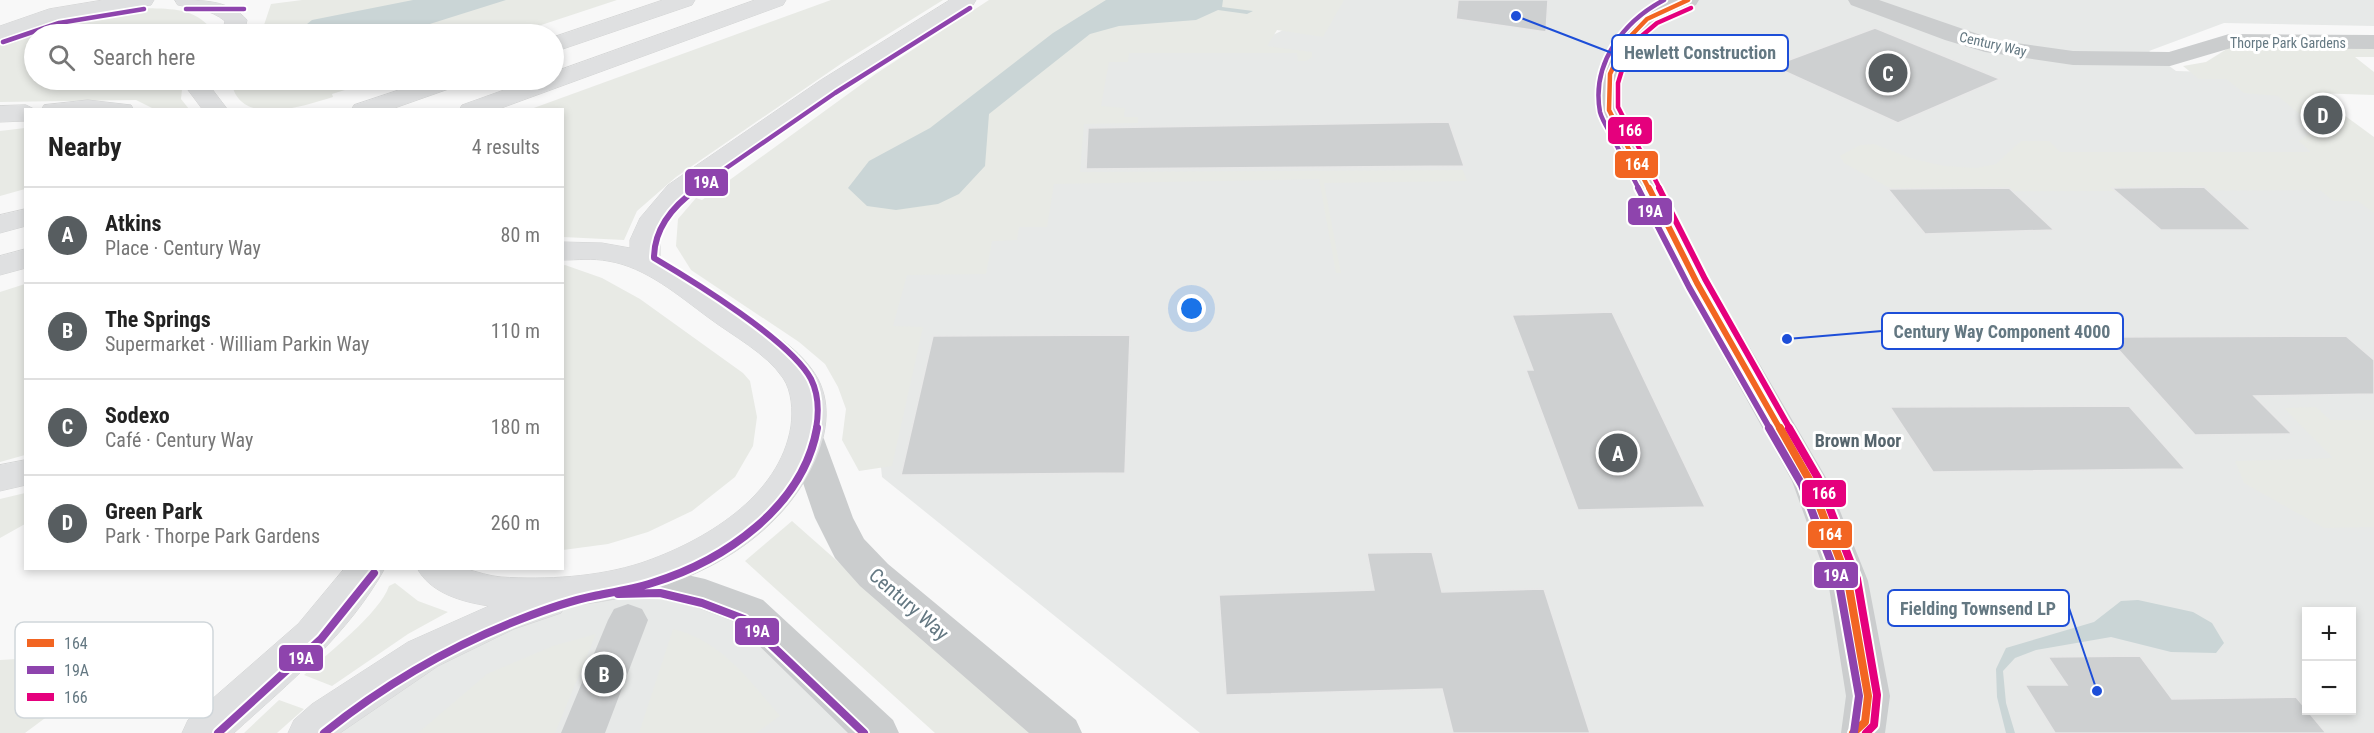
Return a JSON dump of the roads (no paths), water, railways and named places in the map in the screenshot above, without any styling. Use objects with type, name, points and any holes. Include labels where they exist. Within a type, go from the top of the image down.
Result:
[{"type":"highway","points":[[27,24],[57,14],[143,0]]},
{"type":"highway","points":[[190,0],[244,0]]},
{"type":"highway","points":[[190,0],[215,5],[229,12],[236,20],[235,24]]},
{"type":"highway","points":[[564,42],[684,0]]},
{"type":"highway","points":[[564,76],[775,0]]},
{"type":"highway","points":[[645,263],[645,240],[654,218],[678,191],[830,85],[965,0]]},
{"type":"highway","points":[[0,33],[24,25]]},
{"type":"highway","points":[[200,90],[214,108]]},
{"type":"highway","points":[[369,108],[422,90]]},
{"type":"highway","points":[[477,108],[526,90]]},
{"type":"highway","points":[[77,108],[99,108]]},
{"type":"highway","points":[[0,114],[24,112]]},
{"type":"highway","points":[[0,224],[24,218]]},
{"type":"highway","points":[[310,733],[328,717],[423,654],[500,618],[606,598],[715,544],[758,514],[793,473],[806,439],[810,407],[801,380],[784,359],[686,286],[645,263],[609,252],[564,251]]},
{"type":"highway","points":[[0,266],[24,259]]},
{"type":"highway","points":[[0,478],[24,472]]},
{"type":"highway","points":[[204,733],[308,641],[353,590],[365,570]]},
{"type":"highway","points":[[440,570],[472,588],[606,598]]},
{"type":"street","points":[[1688,0],[1643,22],[1615,57],[1608,74],[1605,93],[1608,110],[1697,283],[1810,481],[1848,581],[1868,696],[1860,729]]},
{"type":"street","name":"Century Way","points":[[1859,0],[1953,35],[1993,47],[2073,58],[2132,60]]},
{"type":"street","name":"Thorpe Park Gardens","points":[[2132,60],[2170,59],[2229,41],[2374,42]]},
{"type":"street","name":"Century Way","points":[[806,439],[834,518],[849,548],[874,575],[1060,733]]},
{"type":"street","points":[[583,733],[606,598],[661,584],[705,594],[749,611],[877,733]]},
{"type":"place","name":"Hewlett Construction","points":[[1516,16]]},
{"type":"place","name":"Sodexo","points":[[1888,73]]},
{"type":"place","name":"Green Park","points":[[2323,115]]},
{"type":"place","name":"Century Way Component 4000","points":[[1787,339]]},
{"type":"place","name":"Atkins","points":[[1618,453]]},
{"type":"place","name":"The Springs","points":[[604,674]]},
{"type":"place","name":"Fielding Townsend LP","points":[[2097,691]]},
{"type":"district","name":"Brown Moor","points":[[1858,441]]}]
